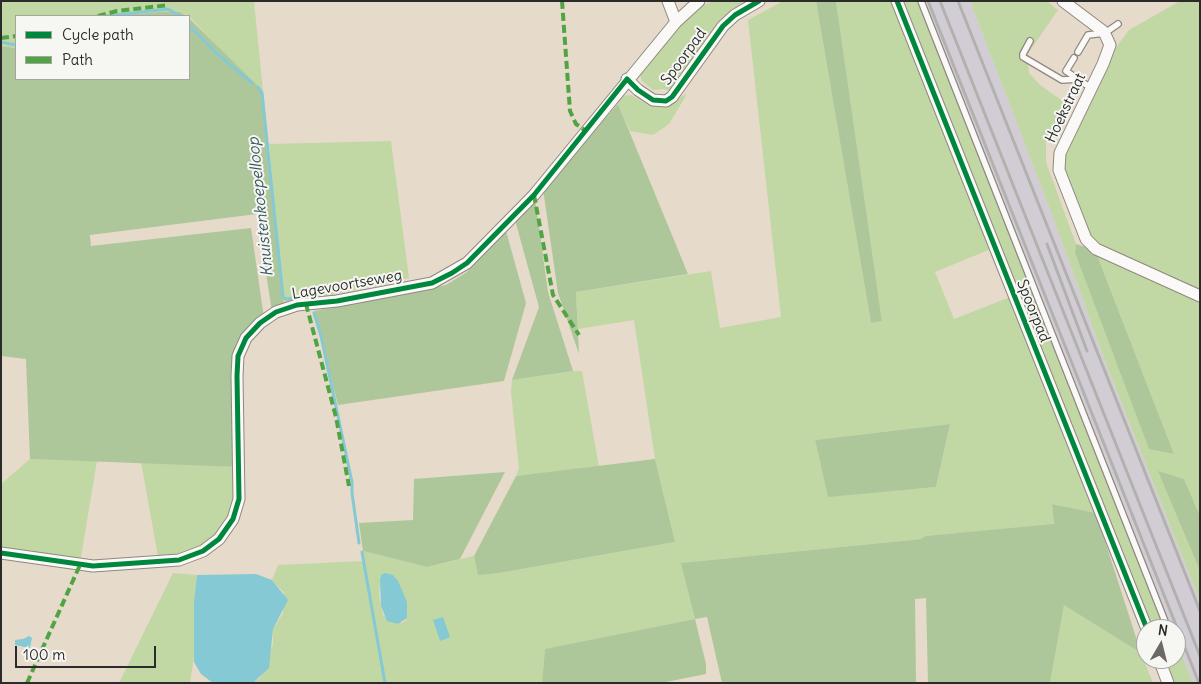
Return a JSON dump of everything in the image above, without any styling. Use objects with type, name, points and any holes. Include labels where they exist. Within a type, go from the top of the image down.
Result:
[{"type":"street","points":[[668,1],[676,22]]},
{"type":"street","name":"Lagevoortseweg","points":[[1,553],[94,566],[179,560],[203,552],[219,539],[234,519],[239,500],[237,376],[238,356],[246,338],[260,323],[276,312],[297,305],[337,301],[432,283],[467,263],[534,195],[627,79],[676,22],[699,1]]},
{"type":"street","name":"Spoorpad","points":[[627,79],[638,90],[653,100],[666,101],[672,97],[723,26],[746,8],[760,1]]},
{"type":"street","name":"Spoorpad","points":[[898,1],[1143,619]]},
{"type":"street","points":[[1063,1],[1105,33]]},
{"type":"street","name":"Hoekstraat","points":[[1105,33],[1110,45],[1109,50],[1060,153],[1059,170],[1086,239],[1096,249],[1200,296]]},
{"type":"street","points":[[1163,669],[1168,683]]},
{"type":"lane","points":[[921,1],[1164,619]]},
{"type":"lane","points":[[1078,52],[1088,35],[1105,33],[1118,24]]},
{"type":"lane","points":[[1030,41],[1022,54],[1023,57],[1062,80],[1078,79]]},
{"type":"lane","points":[[1074,58],[1066,72],[1091,88]]},
{"type":"shaded area","points":[[922,1],[970,1],[1054,220],[1107,366],[1200,601],[1200,683],[1193,683],[1186,666],[1186,619],[1167,619]]},
{"type":"green space","points":[[1,1],[254,1],[263,91],[235,65],[190,15],[180,12],[146,12],[120,15],[15,15],[15,48],[1,46]]},
{"type":"green space","points":[[714,1],[752,1],[671,92],[664,89],[653,90],[642,81],[639,72],[673,28],[701,6]]},
{"type":"green space","points":[[783,1],[816,1],[871,323],[882,321],[836,1],[893,1],[991,249],[935,272],[954,319],[1010,297],[1096,513],[1052,504],[1054,525],[925,536],[921,539],[682,563],[695,619],[545,650],[542,683],[253,683],[260,678],[273,644],[273,629],[283,613],[284,593],[272,580],[278,565],[363,561],[363,551],[427,567],[474,556],[478,574],[499,573],[675,542],[655,459],[634,320],[578,329],[576,292],[711,271],[720,328],[781,317],[748,20]],"holes":[[[950,424],[936,487],[828,496],[815,440]],[[381,575],[407,618],[404,622],[398,624],[383,615],[379,595]]]},
{"type":"green space","points":[[816,1],[836,1],[882,321],[871,323]]},
{"type":"green space","points":[[901,1],[918,1],[1162,619],[1146,619]]},
{"type":"green space","points":[[970,1],[1047,1],[1058,10],[1027,55],[1029,73],[1040,85],[1067,104],[1046,143],[1046,162],[1076,244],[1075,253],[1150,449],[1174,454],[1095,250],[1200,297],[1200,516],[1184,479],[1159,472],[1200,571],[1200,601],[1107,366],[1054,220]]},
{"type":"green space","points":[[1180,1],[1200,1],[1200,292],[1094,243],[1062,162],[1114,50],[1129,30]]},
{"type":"green space","points":[[180,12],[185,15],[123,15]]},
{"type":"green space","points":[[190,19],[263,91],[284,305],[272,312],[257,214],[90,235],[91,246],[251,228],[264,318],[241,344],[239,467],[30,459],[26,359],[1,356],[1,46],[15,48],[15,80],[190,80]]},
{"type":"green space","points":[[687,94],[669,124],[653,135],[630,131],[618,104],[622,96],[631,95],[650,106],[659,106]]},
{"type":"green space","points":[[618,104],[688,274],[576,292],[579,354],[558,293],[543,189]]},
{"type":"green space","points":[[391,141],[409,278],[284,305],[269,144]]},
{"type":"green space","points":[[535,199],[548,292],[573,371],[512,380],[539,307],[515,220]]},
{"type":"green space","points":[[506,231],[526,303],[504,381],[338,405],[314,311],[446,285],[467,272]]},
{"type":"green space","points":[[1076,244],[1095,250],[1174,454],[1149,449],[1075,253]]},
{"type":"green space","points":[[582,371],[599,467],[516,476],[519,468],[511,392],[512,380]]},
{"type":"green space","points":[[950,424],[936,487],[828,497],[815,440]]},
{"type":"green space","points":[[30,459],[97,461],[80,563],[1,550],[1,484]]},
{"type":"green space","points":[[655,459],[675,542],[478,575],[474,556],[516,476]]},
{"type":"green space","points":[[141,462],[239,467],[239,488],[225,526],[203,547],[159,562]]},
{"type":"green space","points":[[1158,471],[1184,479],[1200,516],[1200,571]]},
{"type":"green space","points":[[505,472],[460,559],[427,567],[363,551],[359,523],[413,520],[414,479]]},
{"type":"green space","points":[[1052,504],[1096,513],[1136,637],[1136,650],[1064,605],[1050,683],[928,683],[926,598],[915,599],[916,683],[722,683],[707,617],[695,619],[681,563],[1054,524]]},
{"type":"green space","points":[[173,573],[197,575],[194,601],[194,656],[190,683],[119,683]]},
{"type":"green space","points":[[1064,604],[1136,650],[1136,669],[1147,669],[1153,683],[1050,683]]},
{"type":"green space","points":[[695,619],[706,664],[706,674],[661,683],[542,683],[545,649]]},
{"type":"green space","points":[[1186,666],[1193,683],[1172,683],[1166,669],[1186,669]]},
{"type":"water","points":[[385,573],[393,575],[398,581],[407,602],[407,618],[398,624],[387,621],[381,606],[380,580],[381,575]]},
{"type":"water","points":[[256,574],[272,580],[288,600],[273,629],[269,668],[253,683],[213,683],[201,674],[194,662],[194,601],[197,575]]},
{"type":"water","points":[[443,617],[450,637],[440,641],[433,620]]},
{"type":"water","points":[[29,636],[32,638],[30,648],[15,645],[15,640]]},
{"type":"waterway","name":"Knuistenkoepelloop","points":[[115,15],[168,9],[178,15]]},
{"type":"waterway","name":"Knuistenkoepelloop","points":[[190,26],[215,52],[252,83]]},
{"type":"waterway","name":"Knuistenkoepelloop","points":[[1,42],[15,45]]},
{"type":"waterway","name":"Knuistenkoepelloop","points":[[258,87],[262,93],[283,297],[286,299],[311,296]]},
{"type":"waterway","name":"Knuistenkoepelloop","points":[[314,313],[321,336],[352,482],[359,543]]},
{"type":"waterway","name":"Knuistenkoepelloop","points":[[362,552],[385,683]]},
{"type":"railway","points":[[928,1],[1199,683]]},
{"type":"railway","points":[[940,1],[1200,656]]},
{"type":"railway","points":[[958,1],[1200,611]]},
{"type":"railway","points":[[1047,244],[1087,351]]},
{"type":"marked path","points":[[562,1],[570,111],[576,124],[586,131]]},
{"type":"marked path","points":[[102,15],[117,11],[169,5]]},
{"type":"marked path","points":[[1,38],[15,36]]},
{"type":"marked path","points":[[534,195],[553,295],[579,335]]},
{"type":"marked path","points":[[306,304],[336,417],[349,486]]},
{"type":"marked path","points":[[27,683],[80,565]]},
{"type":"cycle path","points":[[1,553],[93,566],[179,560],[203,551],[219,539],[233,519],[239,499],[238,356],[246,338],[260,323],[276,312],[297,305],[337,301],[432,283],[452,273],[467,263],[534,195],[627,79],[638,90],[653,100],[666,101],[672,97],[723,26],[735,15],[759,1]]},
{"type":"cycle path","points":[[897,1],[1143,619]]}]
